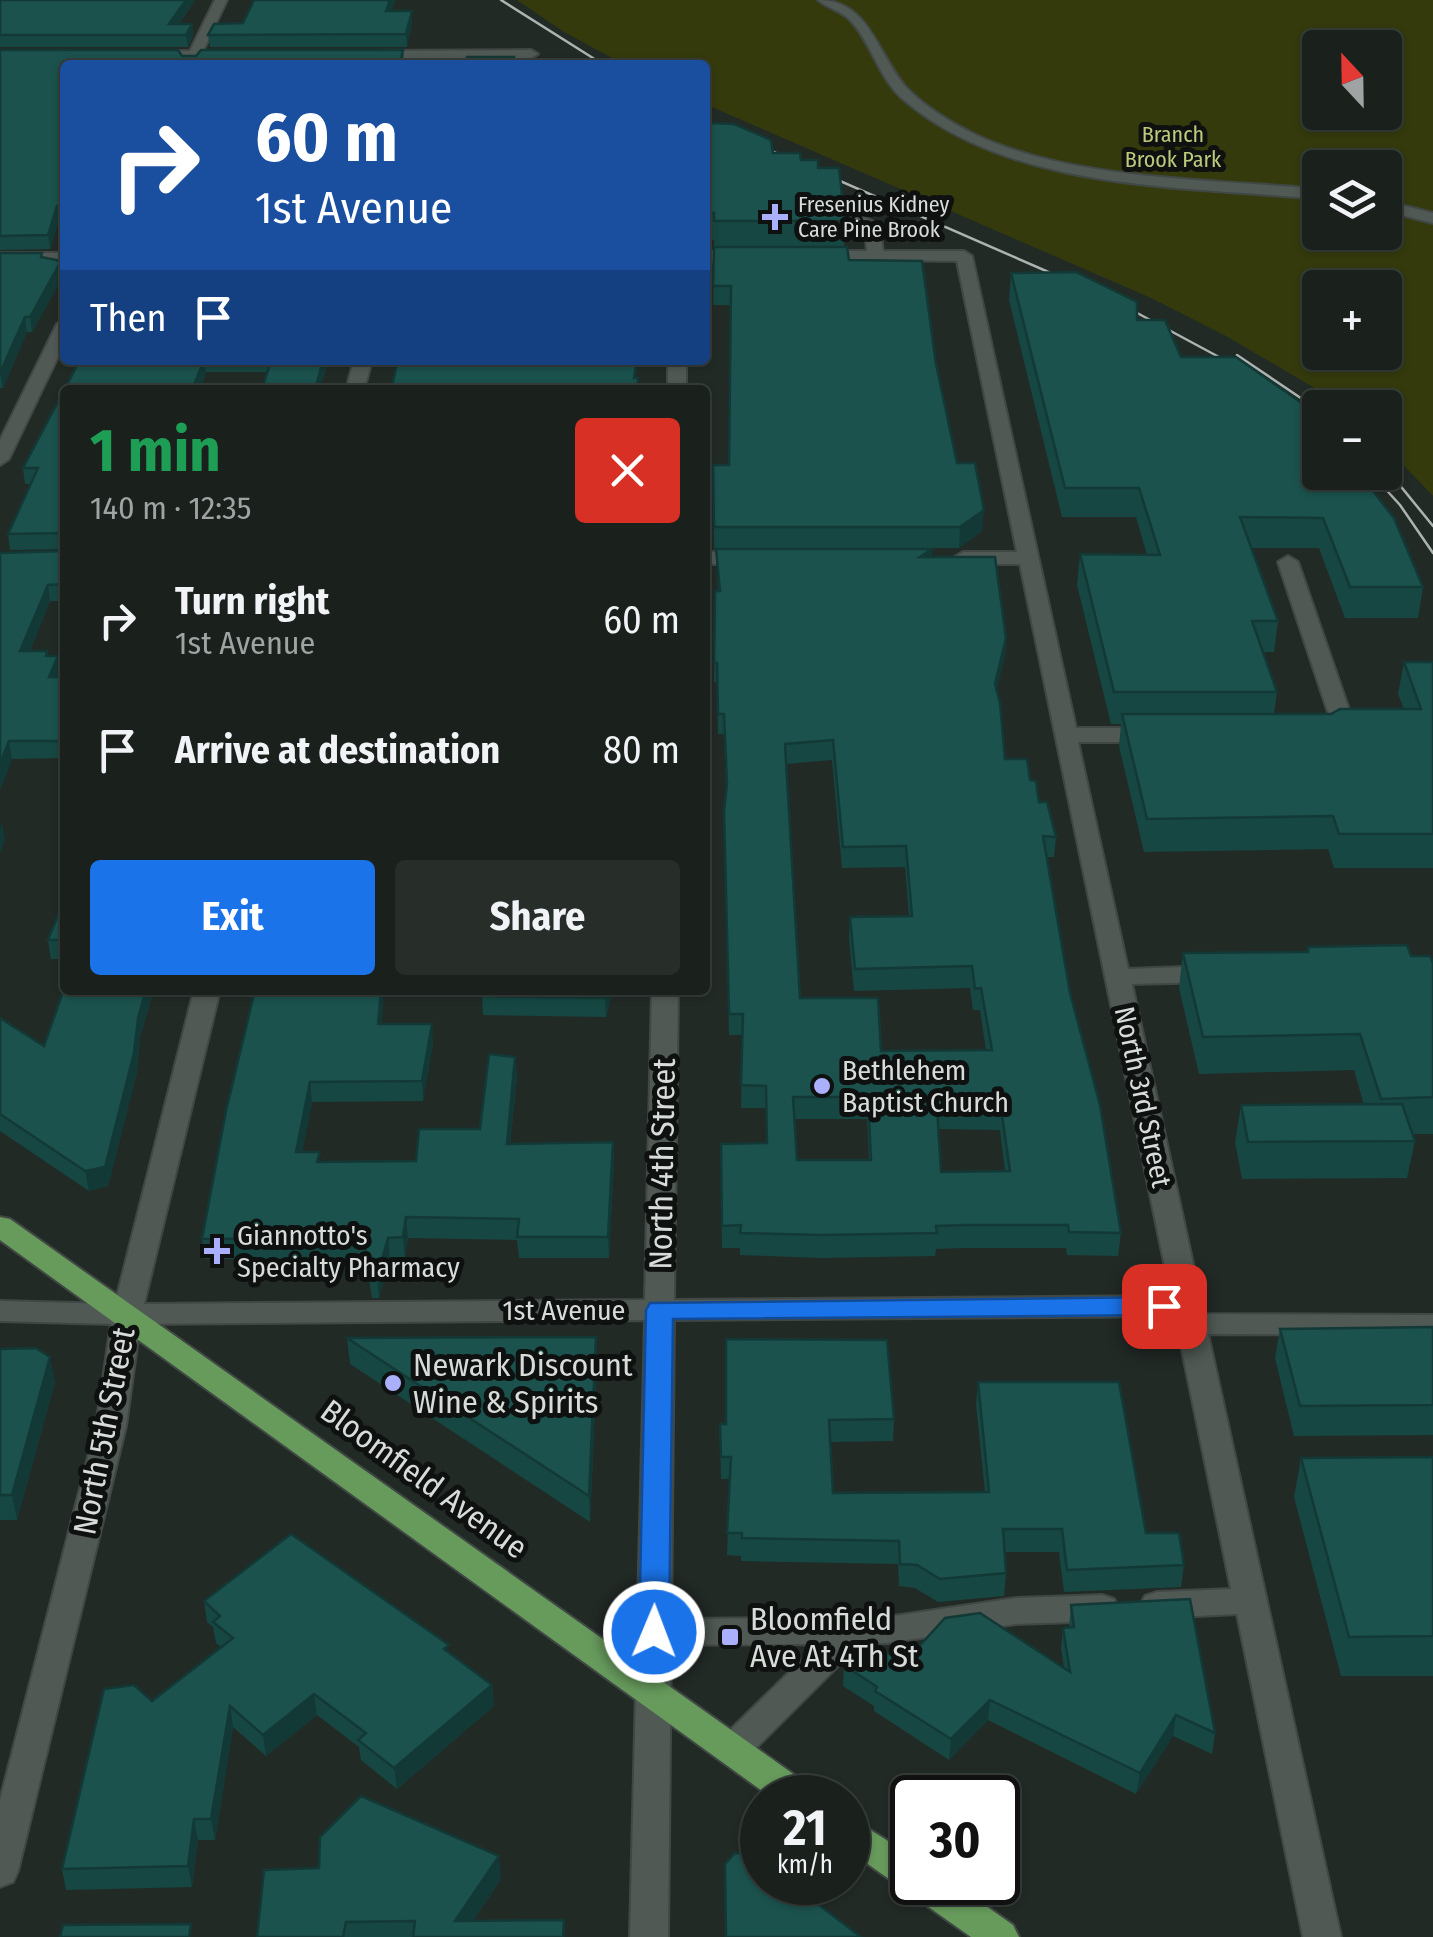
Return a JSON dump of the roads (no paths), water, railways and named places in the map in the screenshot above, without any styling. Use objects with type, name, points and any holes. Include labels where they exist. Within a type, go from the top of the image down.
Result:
[{"type":"main road","name":"Bloomfield Avenue","points":[[0,1226],[767,1775]]},
{"type":"main road","points":[[955,1905],[1000,1937]]},
{"type":"street","points":[[192,60],[221,0]]},
{"type":"street","points":[[824,0],[854,16],[896,84],[910,98],[968,137],[1067,170],[1302,192]]},
{"type":"street","points":[[347,55],[437,60],[531,54]]},
{"type":"street","points":[[133,55],[192,60],[255,55]]},
{"type":"street","points":[[1402,210],[1433,218]]},
{"type":"street","points":[[799,256],[874,256],[873,227],[854,218]]},
{"type":"street","points":[[710,256],[762,256]]},
{"type":"street","name":"North 3rd Street","points":[[874,256],[964,256],[1322,1937]]},
{"type":"street","points":[[0,258],[60,258]]},
{"type":"street","points":[[0,460],[60,334]]},
{"type":"street","points":[[710,558],[763,558]]},
{"type":"street","points":[[936,558],[1028,558]]},
{"type":"street","points":[[1288,562],[1344,728],[1326,736],[1306,736]]},
{"type":"street","points":[[1066,736],[1168,736]]},
{"type":"street","points":[[1117,977],[1236,974]]},
{"type":"street","name":"North 5th Street","points":[[0,1871],[112,1426],[127,1314],[206,995]]},
{"type":"street","name":"North 4th Street","points":[[649,1937],[666,995]]},
{"type":"street","name":"1st Avenue","points":[[0,1311],[127,1314],[660,1310],[1189,1315],[1433,1325]]},
{"type":"street","points":[[654,1632],[887,1630],[1016,1611],[1250,1602]]},
{"type":"street","points":[[732,1750],[854,1630]]},
{"type":"tram line","points":[[501,0],[596,60]]},
{"type":"tram line","points":[[710,124],[1076,284]]},
{"type":"tram line","points":[[1113,300],[1245,371]]},
{"type":"tram line","points":[[1237,355],[1302,399]]},
{"type":"tram line","points":[[1402,488],[1433,526]]},
{"type":"tram line","points":[[1386,490],[1433,553]]},
{"type":"place","name":"Fresenius Kidney Care Pine Brook","points":[[775,217]]},
{"type":"place","name":"Bethlehem Baptist Church","points":[[822,1086]]},
{"type":"place","name":"Giannotto's Specialty Pharmacy","points":[[217,1251]]},
{"type":"place","name":"Newark Discount Wine & Spirits","points":[[393,1383]]},
{"type":"place","name":"Bloomfield Ave At 4Th St","points":[[730,1637]]},
{"type":"park label","name":"Branch Brook Park","points":[[1173,146]]}]
